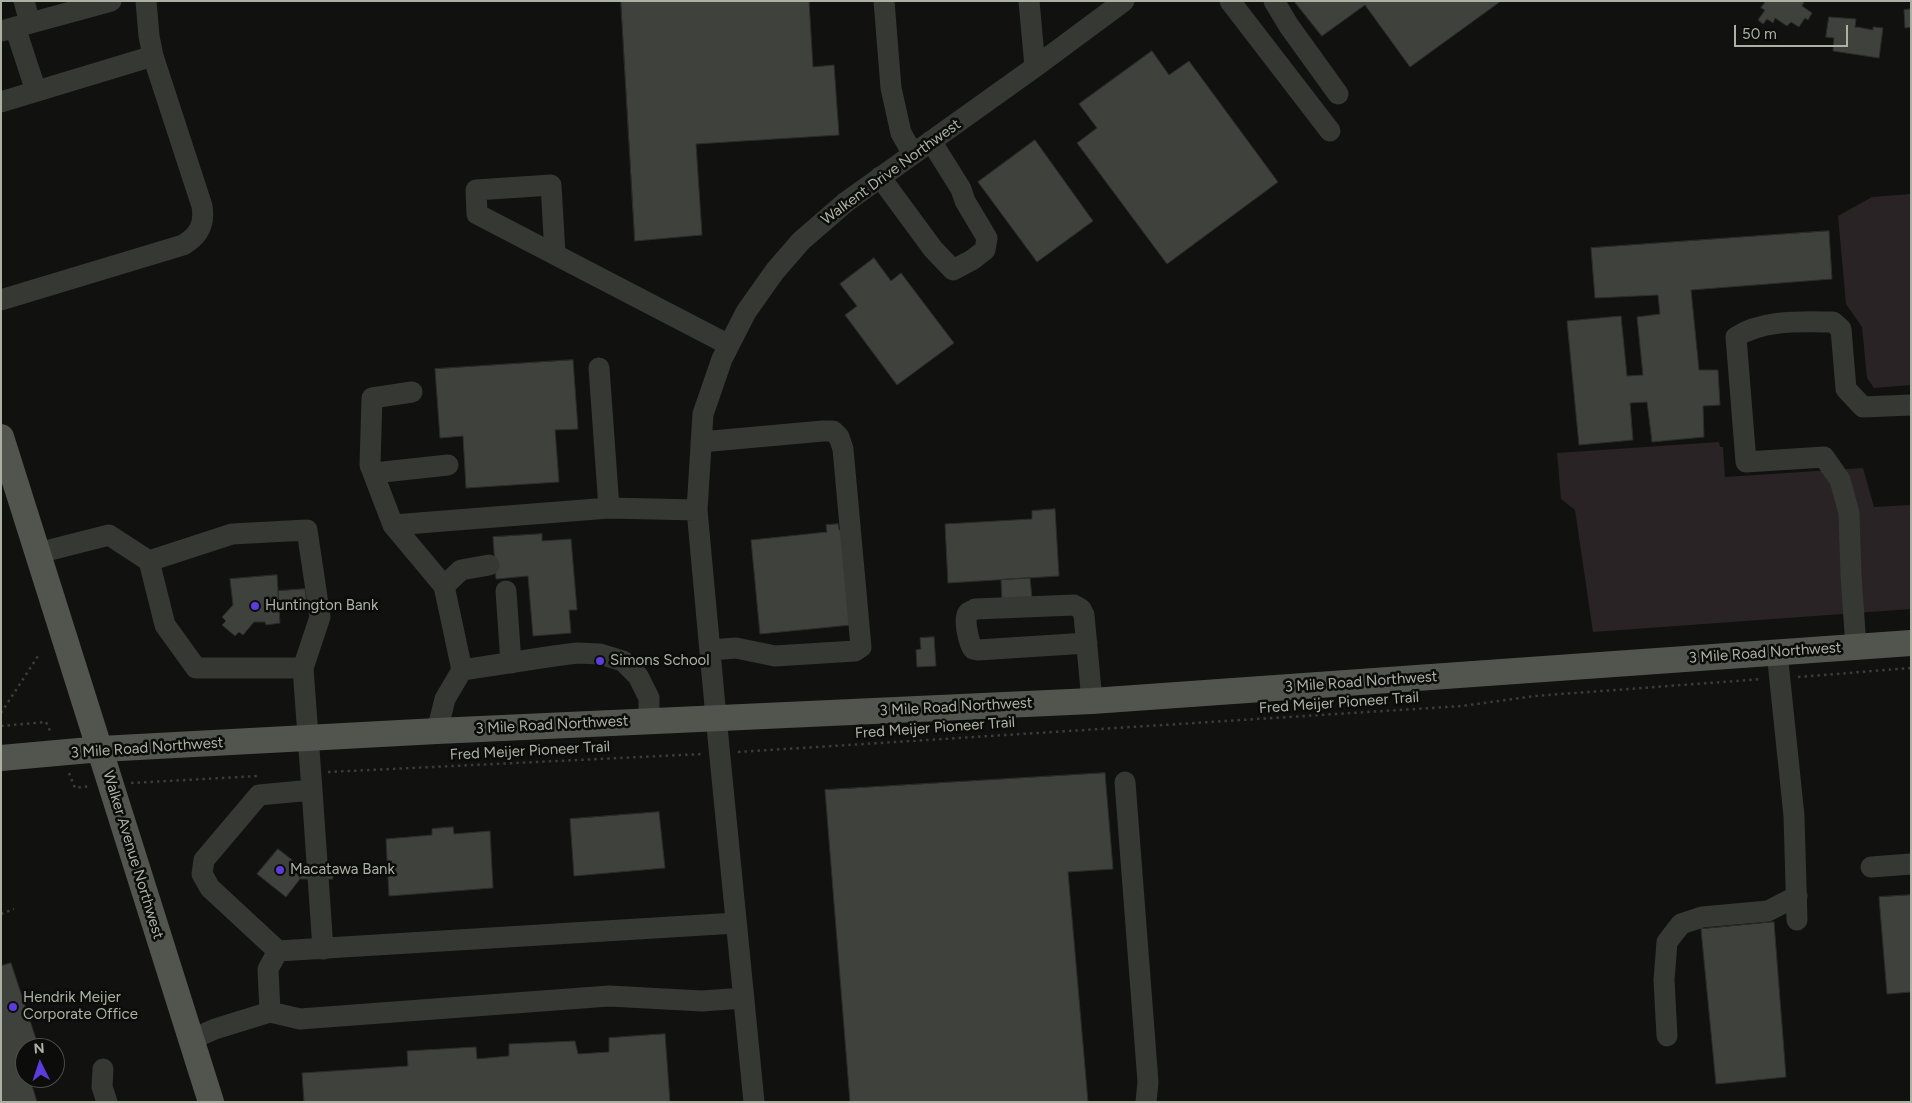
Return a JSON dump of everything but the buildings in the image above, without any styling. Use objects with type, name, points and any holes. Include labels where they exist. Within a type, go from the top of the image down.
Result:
[{"type":"main road","name":"Walker Avenue Northwest","points":[[1,437],[9,490],[38,553],[211,1102]]},
{"type":"main road","name":"3 Mile Road Northwest","points":[[1,758],[101,750],[436,730],[1092,701],[1911,643]]},
{"type":"street","points":[[24,1],[16,27],[36,91]]},
{"type":"street","points":[[16,27],[111,1]]},
{"type":"street","points":[[1,300],[183,245],[198,233],[203,218],[202,206],[153,56],[146,1]]},
{"type":"street","points":[[884,1],[891,88],[901,133],[913,154]]},
{"type":"street","points":[[1029,1],[1035,67]]},
{"type":"street","name":"Walkent Drive Northwest","points":[[754,1102],[697,510],[703,414],[722,360],[746,312],[775,271],[801,240],[846,202],[1124,1]]},
{"type":"street","points":[[1230,1],[1330,131]]},
{"type":"street","points":[[1274,1],[1289,26],[1338,94]]},
{"type":"street","points":[[1,102],[153,56]]},
{"type":"street","points":[[880,177],[933,249],[953,270],[972,260],[985,250],[987,238],[965,201],[961,189],[931,141]]},
{"type":"street","points":[[555,254],[730,345]]},
{"type":"street","points":[[1856,647],[1849,513],[1840,480],[1824,457],[1746,462],[1736,337],[1748,329],[1793,322],[1833,322],[1841,330],[1846,390],[1863,407],[1911,405]]},
{"type":"street","points":[[600,368],[609,508]]},
{"type":"street","points":[[412,392],[372,398],[370,465],[393,525],[444,586],[462,670],[445,699],[436,730]]},
{"type":"street","points":[[701,442],[823,431],[833,431],[839,437],[843,449],[861,647],[855,651],[775,656],[736,648],[710,650]]},
{"type":"street","points":[[374,474],[448,464]]},
{"type":"street","points":[[393,525],[609,508],[697,510]]},
{"type":"street","points":[[149,561],[232,534],[307,530],[320,617],[303,668],[323,949]]},
{"type":"street","points":[[38,553],[109,535],[149,561],[165,625],[196,668],[303,668]]},
{"type":"street","points":[[444,586],[461,570],[488,565]]},
{"type":"street","points":[[506,591],[511,663]]},
{"type":"street","points":[[1087,643],[978,650],[973,649],[970,644],[966,619],[968,613],[975,609],[1074,605],[1081,609],[1084,615],[1087,643],[1092,701]]},
{"type":"street","points":[[1777,652],[1794,816],[1797,920]]},
{"type":"street","points":[[462,670],[577,653],[600,654],[623,661],[638,676],[648,698],[649,721]]},
{"type":"street","points":[[312,781],[259,796],[204,860],[202,874],[210,888],[278,952],[736,923]]},
{"type":"street","points":[[1125,782],[1148,1082],[1146,1102]]},
{"type":"street","points":[[1871,867],[1911,864]]},
{"type":"street","points":[[1668,1036],[1664,980],[1667,942],[1681,924],[1702,917],[1768,911],[1797,896]]},
{"type":"street","points":[[270,1012],[268,969],[278,952]]},
{"type":"street","points":[[190,1040],[215,1029],[270,1012],[300,1019],[609,996],[702,1001],[744,998]]},
{"type":"street","points":[[103,1069],[102,1087],[107,1102]]},
{"type":"path","points":[[1,712],[40,653]]},
{"type":"path","name":"Fred Meijer Pioneer Trail","points":[[312,781],[1462,706],[1534,696],[1911,668]]},
{"type":"path","points":[[1,726],[46,722],[75,788],[111,784],[264,775]]},
{"type":"path","points":[[1,914],[14,909]]},
{"type":"shaded area","points":[[1911,194],[1911,385],[1874,388],[1867,378],[1862,327],[1846,304],[1838,216],[1872,197]]},
{"type":"shaded area","points":[[1719,442],[1720,447],[1723,447],[1725,477],[1863,468],[1874,507],[1911,505],[1911,609],[1593,632],[1575,510],[1561,499],[1557,453]]},
{"type":"place","name":"Huntington Bank","points":[[255,606]]},
{"type":"place","name":"Simons School","points":[[600,661]]},
{"type":"place","name":"Macatawa Bank","points":[[280,870]]},
{"type":"place","name":"Hendrik Meijer Corporate Office","points":[[13,1007]]}]
